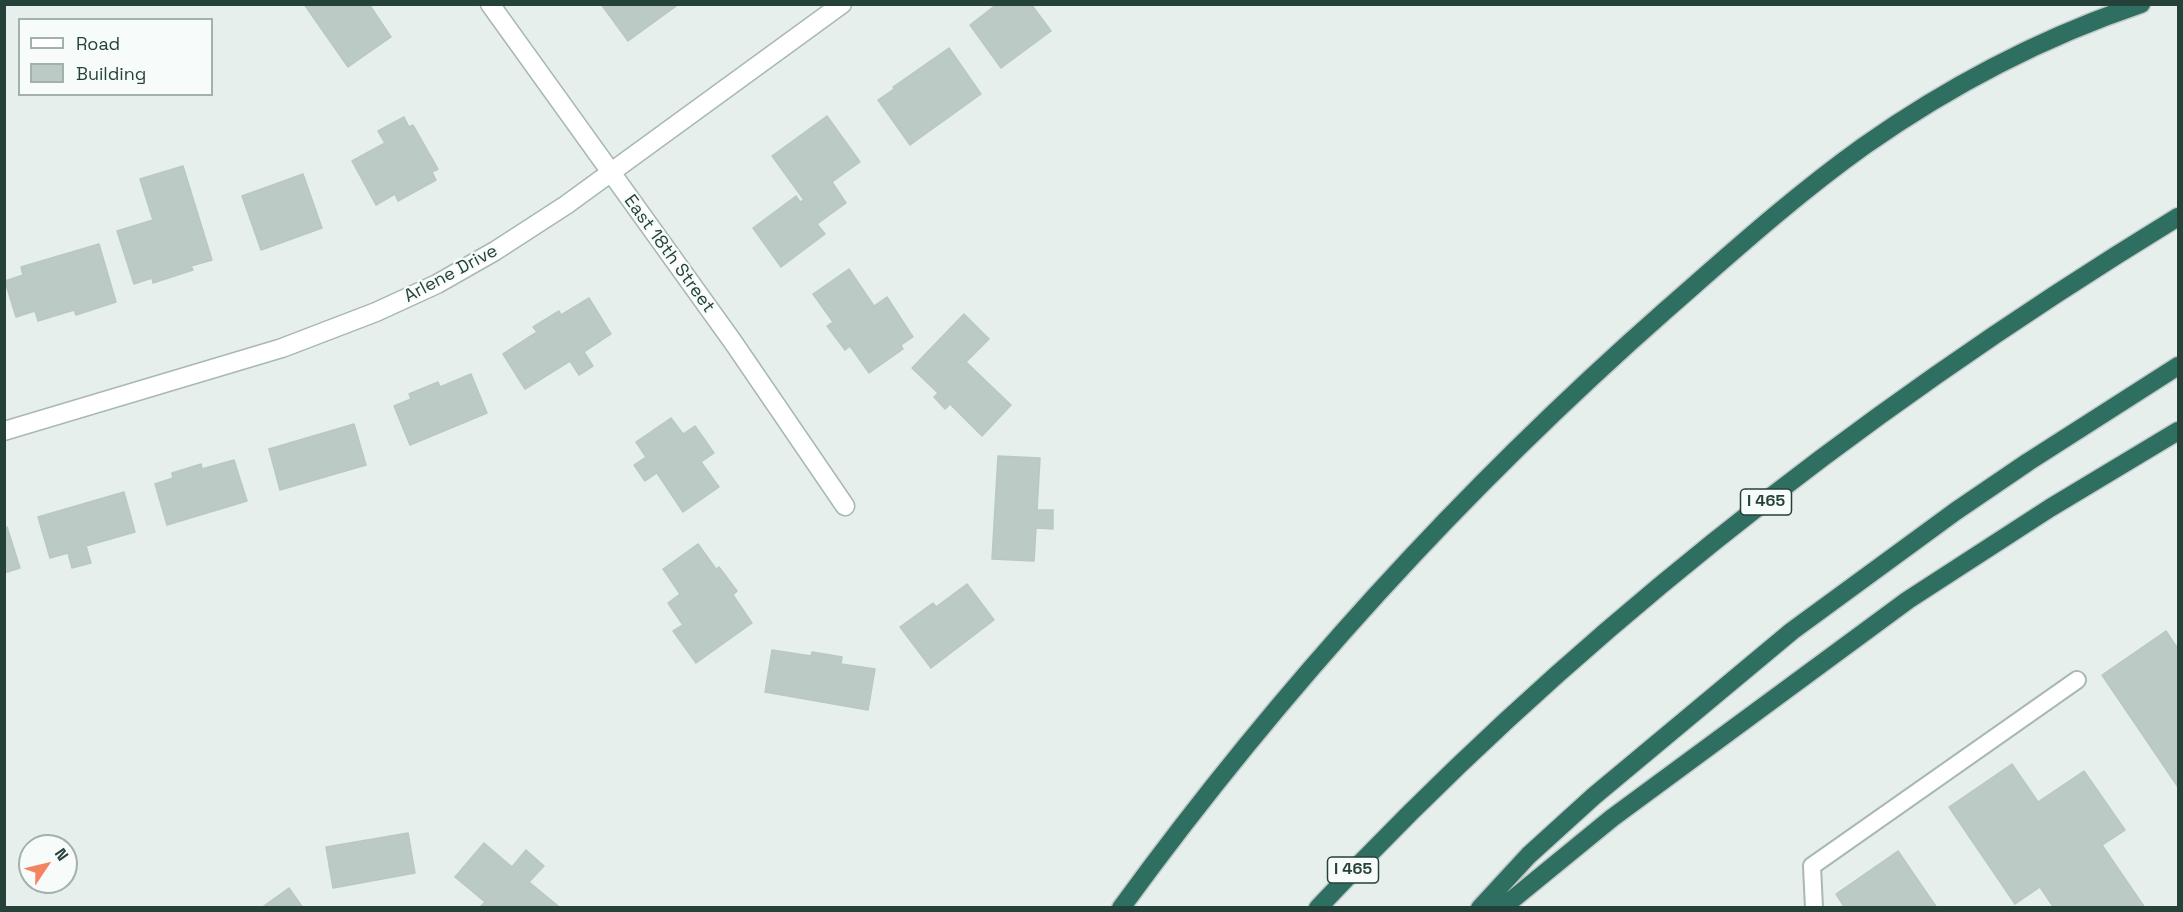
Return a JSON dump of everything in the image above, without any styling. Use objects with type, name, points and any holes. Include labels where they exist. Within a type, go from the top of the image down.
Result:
[{"type":"highway","points":[[1121,908],[1160,854],[1248,743],[1357,617],[1449,517],[1562,406],[1646,328],[1775,216],[1865,145],[1973,78],[2030,50],[2141,4]]},
{"type":"highway","name":"I 465","points":[[1318,908],[1388,832],[1476,748],[1583,651],[1706,548],[1925,383],[2094,269],[2178,217]]},
{"type":"highway","points":[[1480,908],[1529,855],[1594,796],[1792,631],[1956,511],[2178,366]]},
{"type":"highway","points":[[1502,908],[1612,818],[1908,600],[2050,508],[2178,431]]},
{"type":"street","name":"East 18th Street","points":[[490,4],[733,342],[845,506]]},
{"type":"street","name":"Arlene Drive","points":[[4,431],[282,348],[328,332],[437,284],[488,255],[566,205],[842,4]]},
{"type":"lane","points":[[1814,908],[1812,866],[2077,680]]},
{"type":"building","points":[[304,4],[369,4],[391,37],[348,67]]},
{"type":"building","points":[[601,4],[679,4],[628,41]]},
{"type":"building","points":[[997,4],[1031,4],[1051,31],[1001,68],[970,25]]},
{"type":"building","points":[[949,48],[981,94],[910,145],[878,100]]},
{"type":"building","points":[[827,116],[860,162],[832,182],[846,203],[817,224],[825,234],[781,267],[753,228],[796,196],[800,202],[804,200],[772,156]]},
{"type":"building","points":[[404,117],[409,127],[413,125],[438,169],[432,172],[436,180],[398,201],[395,194],[376,205],[352,161],[385,143],[378,131]]},
{"type":"building","points":[[183,166],[212,260],[191,266],[193,270],[153,283],[152,278],[134,284],[117,231],[153,220],[140,179]]},
{"type":"building","points":[[303,174],[322,228],[261,250],[242,196]]},
{"type":"building","points":[[99,244],[116,302],[76,315],[74,310],[38,321],[35,311],[16,317],[5,281],[23,275],[21,267]]},
{"type":"building","points":[[849,269],[874,306],[887,297],[913,337],[901,345],[903,349],[869,373],[850,346],[845,350],[827,326],[833,322],[813,294]]},
{"type":"building","points":[[589,298],[611,334],[584,352],[593,366],[579,375],[570,361],[525,389],[503,354],[537,332],[533,327],[559,311],[561,315]]},
{"type":"building","points":[[964,314],[989,339],[966,362],[1011,405],[982,436],[950,404],[945,409],[934,397],[938,393],[912,368]]},
{"type":"building","points":[[471,374],[487,413],[410,445],[394,406],[411,399],[409,394],[438,382],[440,387]]},
{"type":"building","points":[[671,418],[683,434],[695,426],[714,453],[701,462],[719,487],[683,512],[657,473],[645,481],[634,465],[646,457],[636,442]]},
{"type":"building","points":[[354,424],[366,465],[280,490],[269,449]]},
{"type":"building","points":[[998,456],[1040,458],[1037,510],[1053,510],[1053,529],[1036,528],[1034,561],[992,559]]},
{"type":"building","points":[[234,460],[247,501],[167,525],[155,484],[173,478],[172,473],[201,464],[202,469]]},
{"type":"building","points":[[124,492],[135,532],[86,546],[91,563],[72,568],[68,553],[50,558],[38,517]]},
{"type":"building","points":[[7,527],[20,568],[4,573],[4,528]]},
{"type":"building","points":[[698,544],[716,569],[719,567],[737,591],[733,595],[752,623],[696,663],[673,631],[683,625],[668,603],[680,594],[663,569]]},
{"type":"building","points":[[967,584],[994,620],[931,668],[900,627],[933,603],[936,607]]},
{"type":"building","points":[[2166,631],[2178,649],[2178,787],[2102,675]]},
{"type":"building","points":[[772,650],[811,656],[812,652],[842,657],[841,664],[875,669],[868,710],[765,692]]},
{"type":"building","points":[[2012,764],[2038,802],[2084,771],[2125,830],[2102,845],[2145,908],[2054,908],[2040,887],[2015,904],[1949,807]]},
{"type":"building","points":[[408,833],[415,873],[333,888],[326,847]]},
{"type":"building","points":[[484,843],[512,867],[526,850],[544,866],[529,882],[558,906],[557,908],[480,907],[485,902],[455,877]]},
{"type":"building","points":[[1898,851],[1937,908],[1845,908],[1836,894]]},
{"type":"building","points":[[289,888],[303,908],[261,908]]}]
